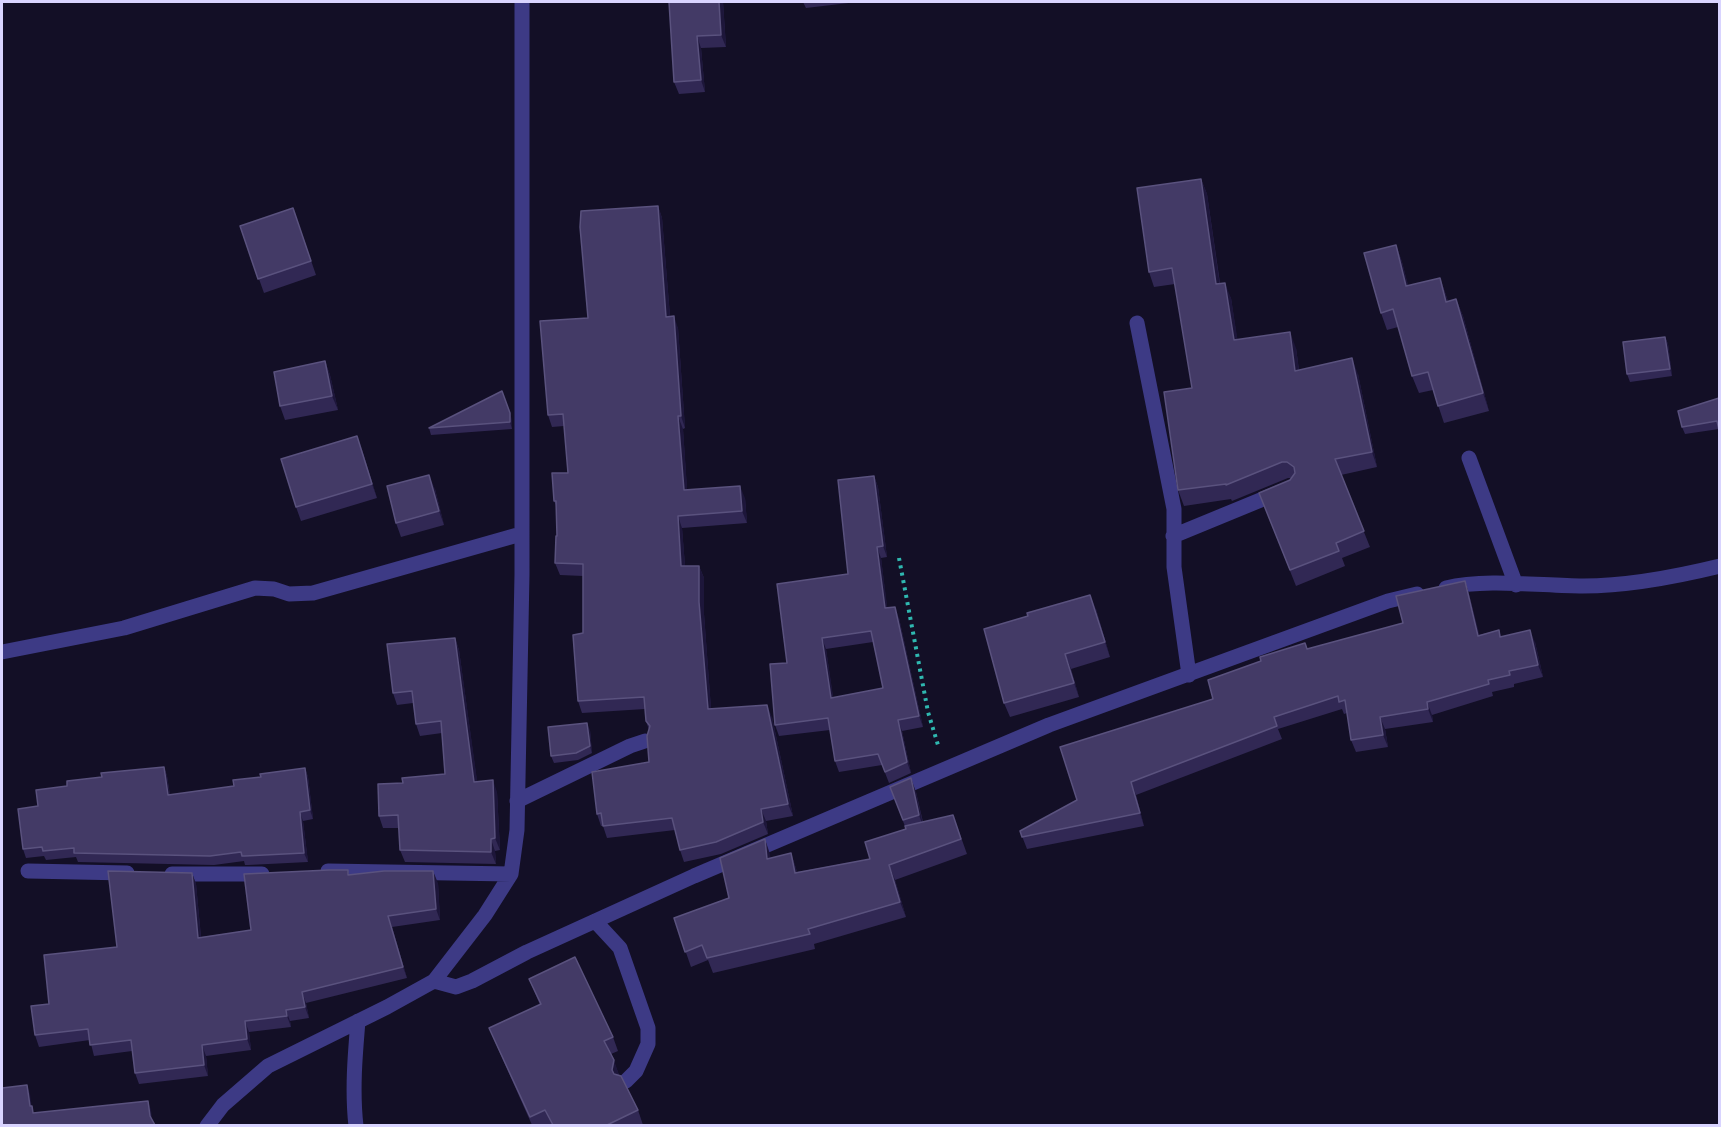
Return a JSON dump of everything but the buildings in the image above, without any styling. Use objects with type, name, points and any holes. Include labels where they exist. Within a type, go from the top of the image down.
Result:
[{"type":"street","points":[[207,1125],[222,1105],[268,1066],[434,981],[485,915],[511,874],[517,830],[521,534],[522,2]]},
{"type":"street","points":[[1137,324],[1174,509],[1174,567],[1189,675]]},
{"type":"street","points":[[1469,458],[1516,585]]},
{"type":"street","points":[[1173,536],[1291,487]]},
{"type":"street","points":[[2,652],[124,628],[255,588],[274,589],[289,594],[313,593],[521,534]]},
{"type":"street","points":[[434,981],[456,987],[472,981],[527,951],[694,876],[1049,725],[1388,601],[1469,584],[1605,585],[1670,576],[1719,566]]},
{"type":"street","points":[[517,801],[630,746],[645,741]]},
{"type":"street","points":[[28,872],[280,873]]},
{"type":"street","points":[[312,872],[511,874]]},
{"type":"street","points":[[595,921],[620,948],[648,1028],[648,1044],[636,1071],[626,1081]]},
{"type":"street","points":[[356,1125],[354,1064],[358,1021]]},
{"type":"path","points":[[899,558],[928,712],[946,770]]}]
